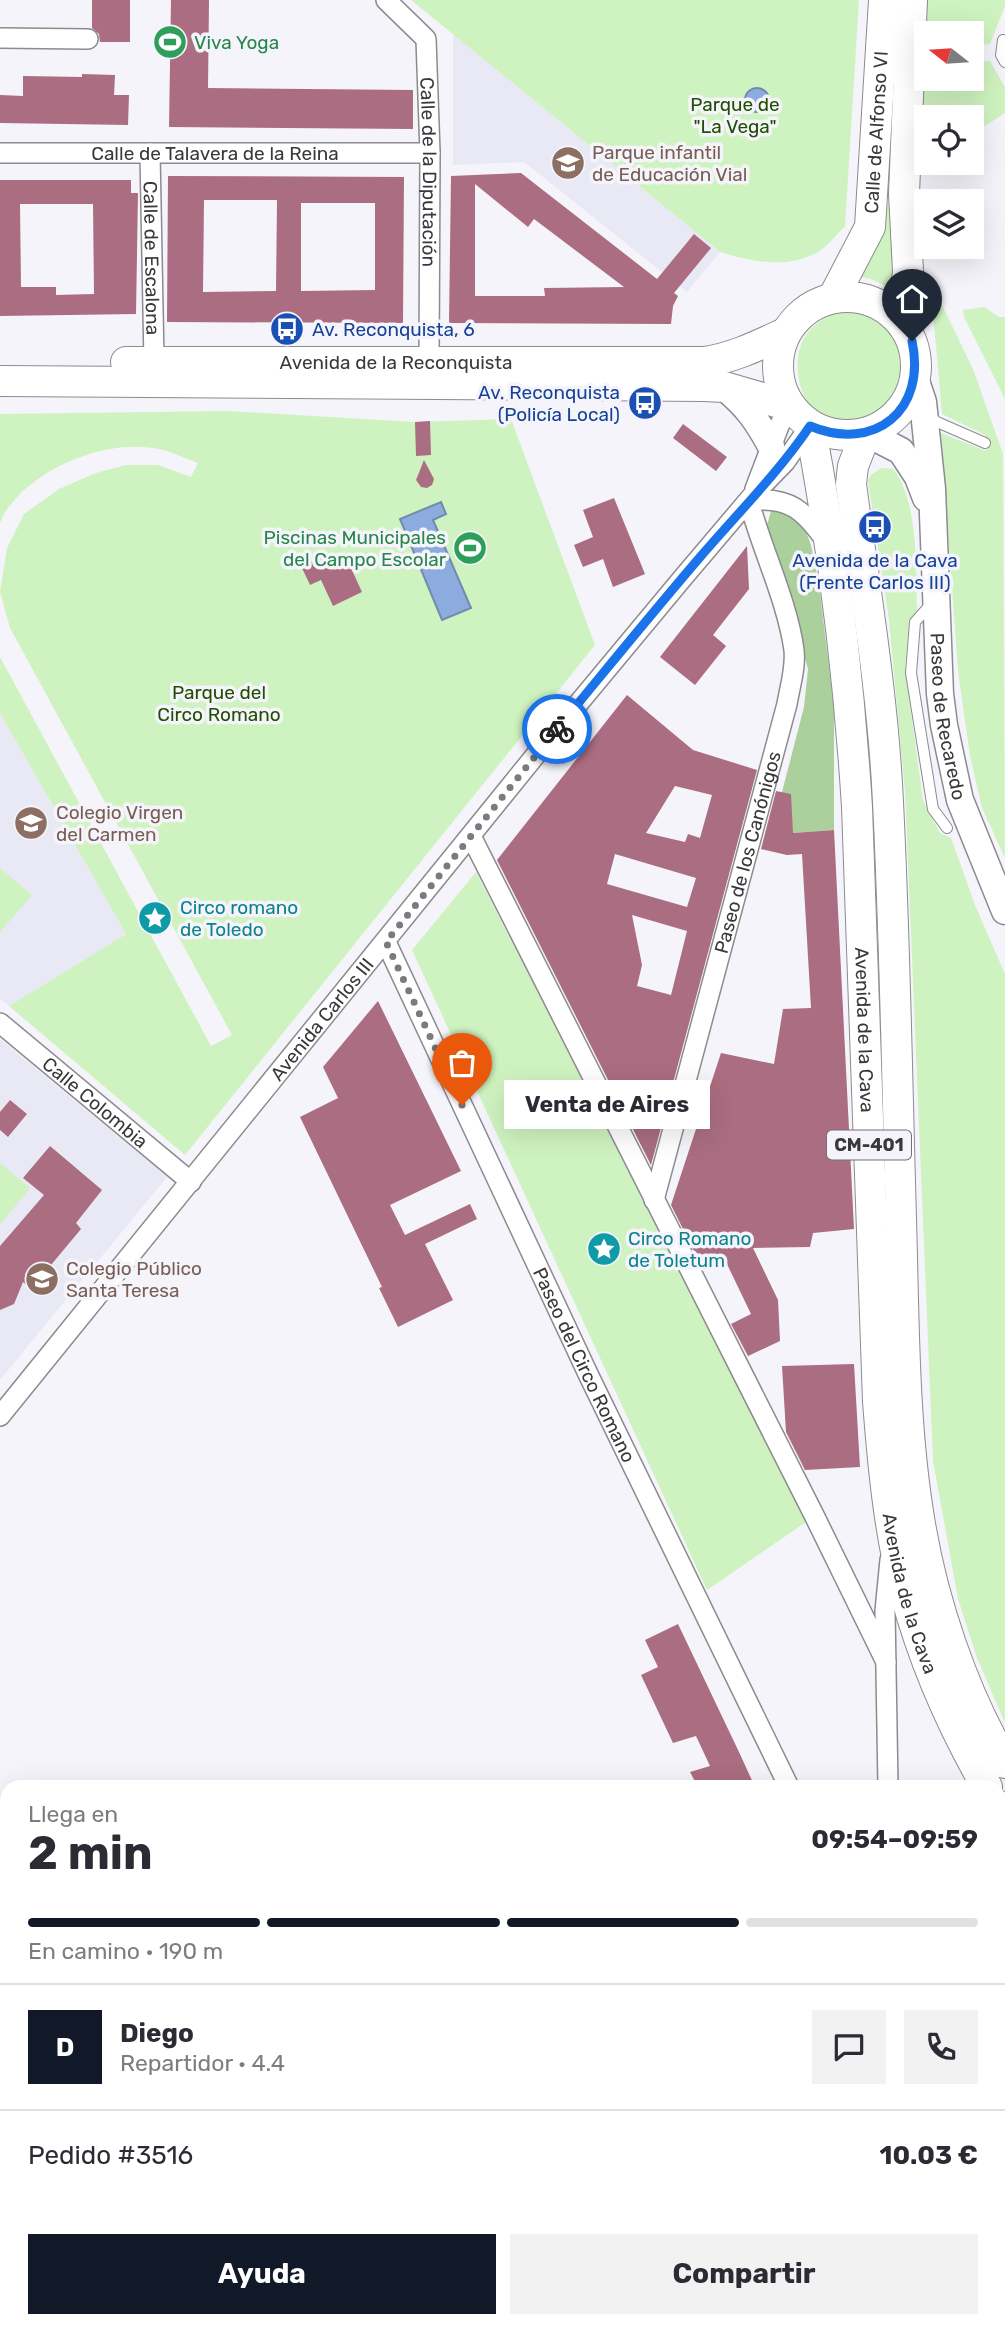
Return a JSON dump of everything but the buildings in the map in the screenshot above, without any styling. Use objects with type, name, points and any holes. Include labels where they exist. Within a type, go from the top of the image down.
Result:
[{"type":"main road","name":"Calle de Alfonso VI","points":[[833,298],[870,227],[884,0]]},
{"type":"main road","name":"Calle de Alfonso VI","points":[[903,325],[908,271],[904,194],[912,0]]},
{"type":"main road","points":[[853,297],[872,301],[889,311],[903,325],[912,341],[919,390],[909,396],[898,413],[884,425],[866,433],[847,436],[828,433],[800,416],[781,389],[779,351],[785,333],[797,317],[814,305],[833,298],[853,297]]},
{"type":"main road","name":"Avenida de la Reconquista","points":[[0,360],[704,362],[744,352],[785,333]]},
{"type":"main road","name":"Avenida de la Reconquista","points":[[0,380],[724,387],[800,416]]},
{"type":"main road","name":"Avenida de la Cava","points":[[800,416],[832,548],[852,716],[878,1401],[885,1483],[906,1597],[949,1713],[983,1780]]},
{"type":"main road","name":"Avenida de la Cava","points":[[866,433],[853,466],[851,484],[879,684],[888,799],[906,1365],[915,1485],[928,1562],[954,1650],[978,1712],[1005,1763]]},
{"type":"street","name":"Calle de la Diputación","points":[[386,0],[426,39],[430,153],[429,363]]},
{"type":"street","points":[[0,38],[88,40]]},
{"type":"street","name":"Calle de Talavera de la Reina","points":[[0,153],[430,153]]},
{"type":"street","name":"Calle de Escalona","points":[[150,153],[154,362]]},
{"type":"street","points":[[724,387],[747,406],[771,446]]},
{"type":"street","name":"Paseo de Recaredo","points":[[919,390],[932,489],[940,694],[944,725],[960,800],[1005,911]]},
{"type":"street","name":"Avenida Carlos III","points":[[748,501],[771,446],[800,416]]},
{"type":"street","name":"Avenida Carlos III","points":[[0,1416],[552,735],[748,501],[786,462],[800,416]]},
{"type":"street","name":"Paseo de Recaredo","points":[[866,433],[901,452],[918,477],[932,513]]},
{"type":"street","points":[[851,484],[862,465],[878,455],[909,463]]},
{"type":"street","points":[[748,501],[765,498],[793,505],[805,513],[832,548]]},
{"type":"street","name":"Paseo de los Canónigos","points":[[654,1200],[788,704],[793,673],[794,652],[789,626],[748,501]]},
{"type":"street","points":[[471,836],[886,1662]]},
{"type":"street","name":"Paseo del Circo Romano","points":[[386,942],[589,1376],[786,1780]]},
{"type":"street","name":"Calle Colombia","points":[[0,1023],[191,1182]]},
{"type":"street","points":[[888,1780],[885,1611],[893,1534]]},
{"type":"lane","points":[[1003,40],[1001,55],[1005,62]]},
{"type":"lane","points":[[919,390],[928,414],[937,422],[985,443]]},
{"type":"lane","points":[[936,598],[915,622],[911,673],[933,809],[947,828]]},
{"type":"shaded area","name":"Parque infantil de Educación Vial","points":[[453,34],[720,252],[687,292],[524,162],[453,165]]},
{"type":"shaded area","name":"Colegio Virgen del Carmen","points":[[0,713],[126,934],[9,1006],[0,999]]},
{"type":"shaded area","name":"Colegio Público Santa Teresa","points":[[0,1039],[167,1177],[0,1380]]},
{"type":"green space","name":"Parque de \"La Vega\"","points":[[411,0],[859,0],[845,227],[821,250],[797,260],[758,261],[720,252]]},
{"type":"green space","points":[[925,0],[1005,0],[990,44],[984,45],[984,21],[924,21]]},
{"type":"green space","points":[[984,61],[990,61],[1005,87],[1005,113],[984,127],[984,105],[920,105],[921,91],[984,91]]},
{"type":"green space","points":[[890,205],[895,291],[871,279],[855,276],[883,208]]},
{"type":"green space","points":[[930,280],[973,369],[1003,454],[1005,858],[982,808],[970,756],[958,671],[941,433],[986,451],[985,435],[942,414]]},
{"type":"green space","points":[[984,307],[999,317],[1005,317],[1005,399],[964,317],[963,310]]},
{"type":"green space","points":[[857,309],[877,318],[887,327],[897,347],[900,371],[893,392],[880,409],[862,419],[843,422],[824,418],[809,404],[799,380],[799,352],[803,340],[819,322],[830,315]]},
{"type":"green space","name":"Parque del Circo Romano","points":[[228,411],[414,422],[511,419],[595,645],[185,1155],[9,1006],[126,934],[0,713],[0,657],[211,1046],[232,1035],[10,628],[0,592],[7,548],[24,514],[59,489],[96,473],[126,465],[158,465],[191,477],[198,463],[167,451],[143,447],[122,447],[80,457],[41,477],[25,490],[9,506],[0,523],[0,414]],"holes":[[[321,556],[326,567],[346,558],[362,592],[333,606],[321,580],[310,585],[301,566]]]},
{"type":"green space","points":[[881,468],[893,469],[908,499],[912,517],[917,611],[909,621],[905,669],[923,800],[940,833],[951,838],[975,905],[1005,974],[1005,1723],[977,1658],[958,1599],[933,1461],[905,791],[889,620],[868,481],[871,475]]},
{"type":"green space","points":[[781,508],[804,526],[811,545],[819,585],[834,708],[834,830],[793,833],[782,792],[804,707],[808,669],[767,525],[771,511]]},
{"type":"green space","points":[[0,868],[32,895],[0,932]]},
{"type":"green space","points":[[476,872],[809,1520],[707,1590],[412,950]]},
{"type":"green space","points":[[0,1163],[30,1188],[0,1225]]},
{"type":"water","points":[[757,88],[768,95],[769,100],[762,111],[757,112],[746,105],[745,100],[752,89]]},
{"type":"water","points":[[441,502],[446,514],[433,520],[471,608],[442,620],[400,519]]},
{"type":"way so far","points":[[462,1105],[386,942],[557,729]]},
{"type":"place","name":"Viva Yoga","points":[[170,42]]},
{"type":"place","name":"Parque infantil de Educación Vial","points":[[568,163]]},
{"type":"place","name":"Av. Reconquista, 6","points":[[287,329]]},
{"type":"place","name":"Av. Reconquista (Policía Local)","points":[[645,403]]},
{"type":"place","name":"Avenida de la Cava (Frente Carlos III)","points":[[875,527]]},
{"type":"place","name":"Piscinas Municipales del Campo Escolar","points":[[470,548]]},
{"type":"place","name":"Colegio Virgen del Carmen","points":[[31,823]]},
{"type":"place","name":"Circo romano de Toledo","points":[[155,918]]},
{"type":"place","name":"Venta de Aires","points":[[462,1105]]},
{"type":"place","name":"Circo Romano de Toletum","points":[[604,1249]]},
{"type":"place","name":"Colegio Público Santa Teresa","points":[[42,1279]]},
{"type":"route","points":[[557,729],[753,495],[786,462],[810,426],[847,436],[866,433],[884,425],[898,413],[909,396],[915,378],[916,359],[912,341]]}]
